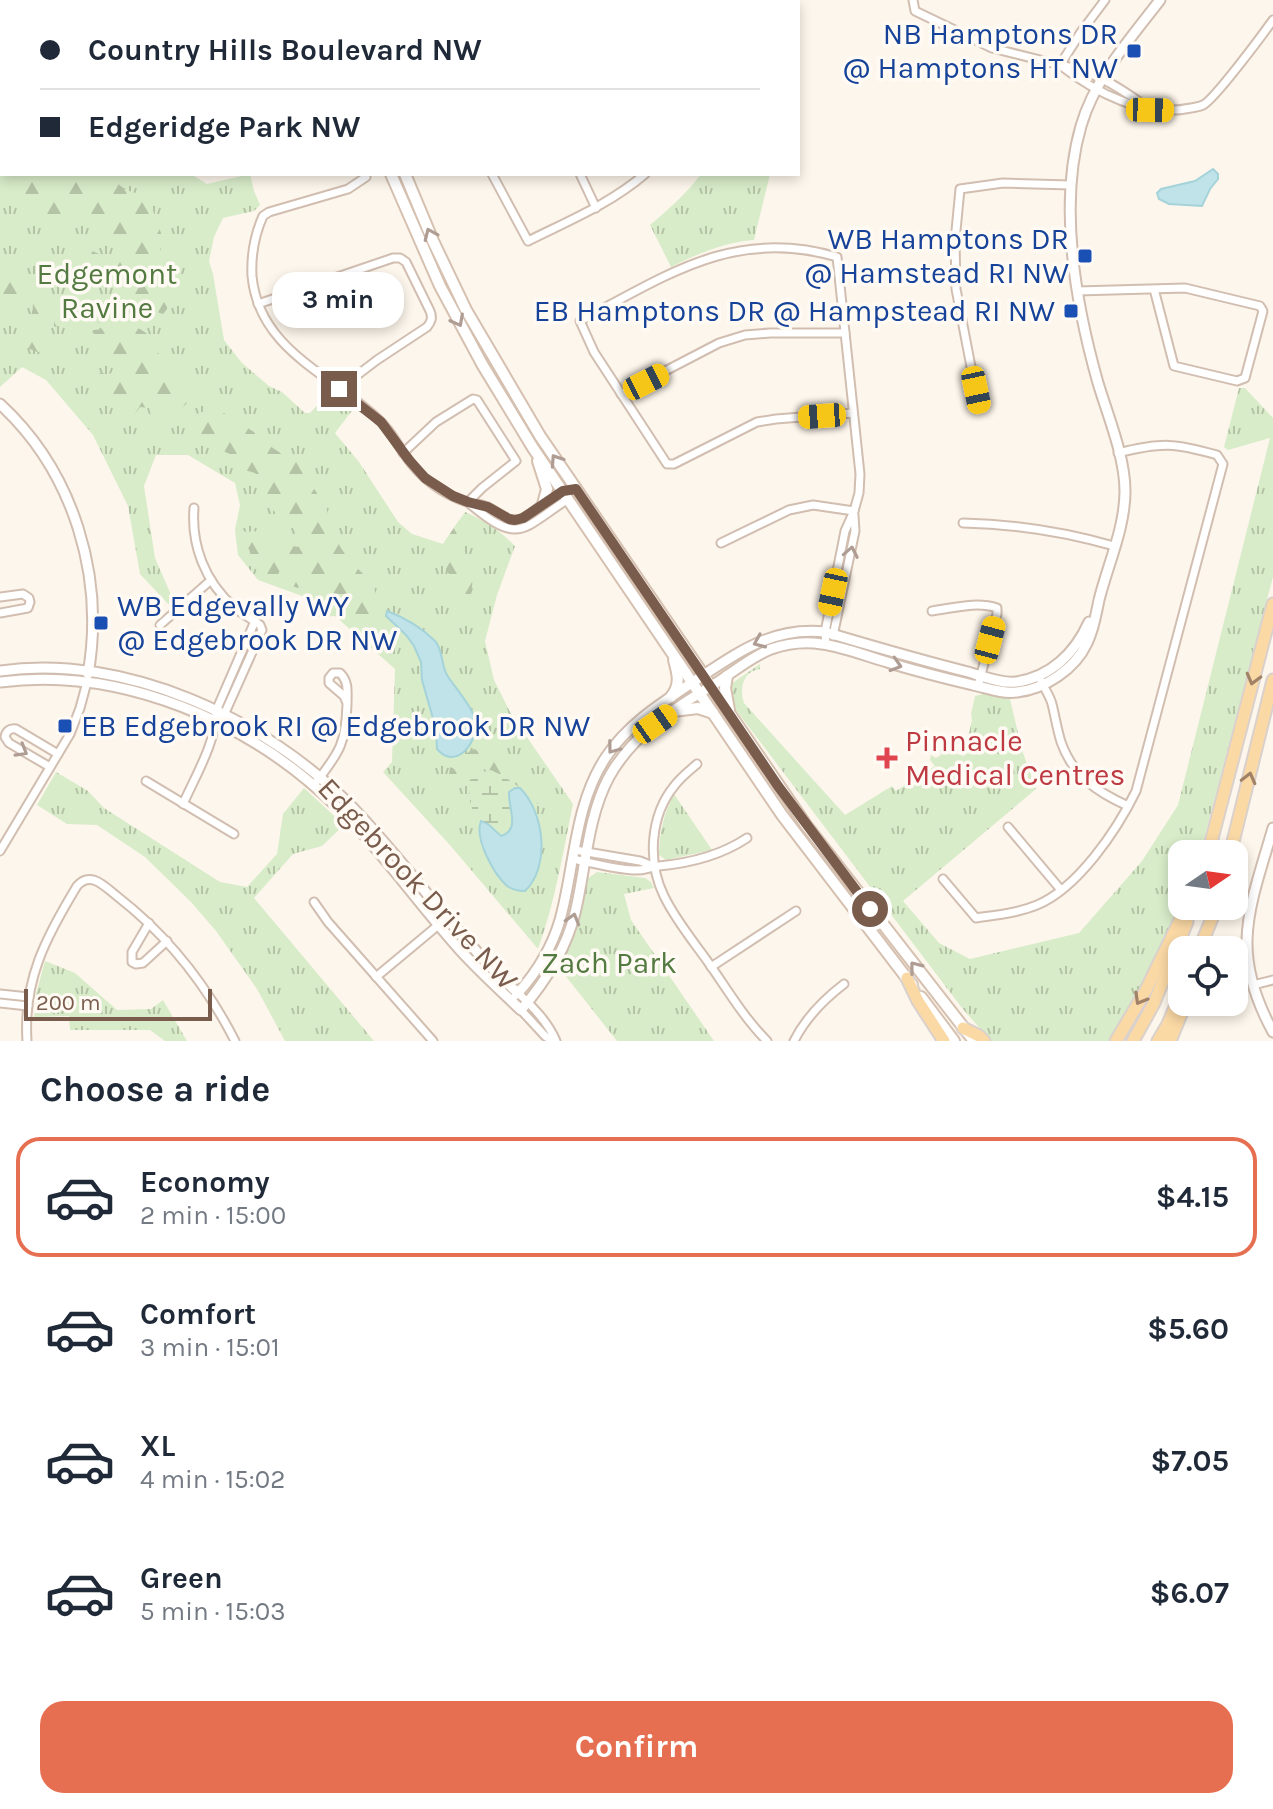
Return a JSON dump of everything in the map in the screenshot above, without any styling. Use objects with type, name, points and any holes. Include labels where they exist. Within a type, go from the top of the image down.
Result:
[{"type":"main road","points":[[392,176],[447,301],[533,448],[782,815],[954,1041]]},
{"type":"main road","points":[[406,176],[433,241],[478,332],[540,436],[806,825],[974,1041]]},
{"type":"main road","points":[[533,448],[547,489],[543,504]]},
{"type":"main road","points":[[1212,840],[1273,604]]},
{"type":"main road","points":[[671,650],[678,681],[671,697]]},
{"type":"main road","points":[[727,676],[725,688],[730,716]]},
{"type":"main road","points":[[1233,840],[1273,680]]},
{"type":"main road","points":[[673,711],[698,708],[714,713]]},
{"type":"main road","points":[[1116,1041],[1183,920]]},
{"type":"main road","points":[[1133,1041],[1154,1003],[1180,943],[1186,920]]},
{"type":"main road","points":[[907,978],[944,1041]]},
{"type":"main road","points":[[1158,1041],[1171,1016]]},
{"type":"main road","points":[[1170,1041],[1180,1016]]},
{"type":"main road","points":[[963,1028],[984,1041]]},
{"type":"street","points":[[913,0],[915,11],[992,48],[1080,69],[1099,84],[1132,97],[1150,110],[1178,111],[1205,105],[1273,20]]},
{"type":"street","points":[[1060,65],[1105,0]]},
{"type":"street","points":[[520,1001],[555,935],[587,796],[605,759],[633,725],[703,675],[759,641],[797,631],[830,633],[925,661],[999,691],[1016,692],[1041,681],[1071,653],[1084,633],[1099,601],[1122,519],[1125,490],[1118,453],[1085,338],[1077,291],[1072,235],[1073,159],[1082,123],[1099,84],[1160,0]]},
{"type":"street","points":[[493,176],[528,241],[596,208],[628,189],[643,176]]},
{"type":"street","points":[[581,176],[596,208]]},
{"type":"street","points":[[366,177],[348,189],[263,216],[256,237],[252,269],[253,287],[264,318],[289,349],[381,422],[425,478],[442,490],[515,520],[566,495]]},
{"type":"street","points":[[979,408],[956,289],[955,241],[960,189],[1003,183],[1071,185]]},
{"type":"street","points":[[826,644],[855,531],[854,511],[860,474],[837,257],[811,249],[779,247],[731,251],[673,272],[580,321],[594,352],[667,464],[674,464],[757,422],[853,413]]},
{"type":"street","points":[[258,304],[393,258],[406,262],[430,311],[430,324],[339,389]]},
{"type":"street","points":[[1077,291],[1185,288],[1260,306],[1263,311],[1245,378],[1237,381],[1174,366],[1154,289]]},
{"type":"street","points":[[621,394],[719,343],[745,335],[845,333]]},
{"type":"street","points":[[403,453],[436,422],[473,399],[477,400],[516,461],[468,502]]},
{"type":"street","points":[[0,404],[20,423],[43,454],[67,497],[78,525],[92,599],[93,643],[88,676],[74,723],[0,851]]},
{"type":"street","points":[[943,879],[976,918],[1035,906],[1061,890],[1096,855],[1113,833],[1136,791],[1223,464],[1217,455],[1171,444],[1118,453]]},
{"type":"street","points":[[468,502],[506,528],[516,530],[527,527],[576,489]]},
{"type":"street","points":[[721,543],[789,510],[813,505],[854,511]]},
{"type":"street","points":[[194,508],[195,538],[200,559],[211,580],[233,606],[260,625],[262,630],[220,713]]},
{"type":"street","points":[[963,523],[1079,536],[1114,546]]},
{"type":"street","points":[[160,625],[211,580]]},
{"type":"street","points":[[0,597],[26,595],[30,604],[25,610],[0,613]]},
{"type":"street","points":[[932,611],[974,605],[997,608],[979,681]]},
{"type":"street","points":[[183,804],[204,758],[255,621]]},
{"type":"street","points":[[520,1001],[542,984],[567,939],[595,812],[613,769],[640,736],[673,711],[763,652],[798,642],[826,644],[921,673],[979,681]]},
{"type":"street","name":"Edgebrook Drive NW","points":[[0,671],[44,668],[150,685],[220,713],[261,735],[370,826],[443,922],[473,949],[520,1001]]},
{"type":"street","points":[[235,668],[243,672]]},
{"type":"street","name":"Edgebrook Drive NW","points":[[0,682],[88,676],[147,695],[216,723],[317,782]]},
{"type":"street","points":[[1041,681],[1051,701],[1061,743],[1073,767],[1090,786],[1128,806]]},
{"type":"street","points":[[317,782],[337,755],[343,741],[347,703]]},
{"type":"street","points":[[50,767],[9,743],[7,732],[16,729],[58,754]]},
{"type":"street","points":[[697,764],[674,786],[662,805],[654,835],[658,881],[666,899],[738,1007],[767,1041]]},
{"type":"street","points":[[146,781],[234,834]]},
{"type":"street","points":[[1008,827],[1061,890]]},
{"type":"street","points":[[1273,828],[1249,908],[1246,934],[1247,965],[1261,1010],[1273,1032]]},
{"type":"street","points":[[0,830],[9,836]]},
{"type":"street","points":[[574,854],[639,871],[706,858],[747,838]]},
{"type":"street","points":[[27,1041],[28,1002],[37,963],[46,940],[77,886],[90,879],[97,881],[167,941],[206,991],[235,1041]]},
{"type":"street","points":[[314,902],[433,1041]]},
{"type":"street","points":[[711,967],[796,911]]},
{"type":"street","points":[[376,977],[443,922]]},
{"type":"street","points":[[149,923],[132,952],[132,962],[143,963],[167,941]]},
{"type":"street","points":[[1253,985],[1273,980]]},
{"type":"street","points":[[794,1041],[817,1007],[844,984]]},
{"type":"street","points":[[0,994],[28,1002]]},
{"type":"street","points":[[520,1001],[545,1036],[554,1041]]},
{"type":"street","points":[[0,1003],[28,1002]]},
{"type":"green space","name":"Edgemont Ravine","points":[[0,176],[194,176],[207,184],[250,176],[260,205],[254,211],[223,218],[214,237],[209,261],[224,340],[242,363],[305,413],[310,413],[332,390],[354,408],[335,433],[359,462],[398,522],[412,534],[443,544],[465,512],[492,526],[515,546],[497,595],[485,641],[494,680],[511,714],[573,804],[554,895],[538,949],[383,772],[392,762],[395,669],[335,616],[318,617],[305,597],[258,580],[238,555],[235,530],[240,505],[235,483],[188,455],[156,455],[144,486],[155,558],[175,604],[171,607],[140,574],[128,506],[93,435],[46,380],[22,367],[0,387]]},
{"type":"green space","points":[[2,176],[108,176],[126,190],[142,195],[151,205],[162,236],[160,285],[169,292],[167,309],[163,314],[150,312],[117,277],[91,257],[90,250],[108,258],[115,252],[89,218],[77,212],[69,217],[60,215],[60,221],[52,221],[11,192]]},
{"type":"green space","points":[[699,176],[770,176],[754,240],[711,249],[671,267],[650,225]]},
{"type":"green space","points":[[0,260],[20,275],[32,291],[24,303],[1,309]]},
{"type":"green space","points":[[38,290],[49,300],[58,295],[66,297],[65,300],[80,311],[70,321],[68,328],[62,324],[54,326],[54,320],[46,316],[39,318],[33,339],[36,335],[43,338],[53,347],[52,351],[37,352],[23,346]]},
{"type":"green space","points":[[97,306],[118,314],[123,322],[129,321],[156,341],[163,366],[173,368],[179,383],[186,388],[188,402],[176,414],[162,419],[161,424],[154,426],[149,408],[140,407],[135,414],[127,414],[127,406],[112,399],[106,390],[98,374],[108,375],[114,371],[111,355],[101,351],[98,337],[92,332],[104,329],[91,320],[90,316]]},
{"type":"green space","points":[[1239,388],[1245,388],[1273,418],[1273,577],[1204,840],[1168,840],[1168,920],[1175,920],[1140,992],[1110,1041],[991,1041],[962,1008],[736,710],[731,684],[760,664],[760,669],[750,673],[744,681],[744,703],[845,815],[892,786],[896,791],[935,766],[930,760],[931,755],[936,758],[941,755],[940,749],[964,756],[975,696],[988,693],[1009,695],[1022,750],[1036,789],[903,901],[939,943],[970,959],[1079,933],[1142,861],[1178,805],[1270,438],[1228,450],[1224,447]]},
{"type":"green space","points":[[207,407],[224,413],[254,432],[262,448],[270,446],[282,454],[289,454],[307,470],[307,479],[317,493],[316,500],[327,510],[341,547],[375,591],[377,598],[374,603],[379,611],[374,625],[378,629],[378,637],[375,639],[362,634],[332,609],[332,597],[313,591],[306,579],[307,568],[305,574],[299,575],[302,582],[298,588],[290,583],[284,571],[276,577],[266,576],[254,568],[249,549],[238,538],[239,531],[253,530],[274,541],[298,547],[302,543],[288,522],[277,516],[267,503],[263,503],[264,493],[258,486],[259,479],[255,473],[241,469],[243,460],[221,450],[223,444],[213,449],[197,439],[192,427],[194,415]]},
{"type":"green space","points":[[459,520],[461,548],[475,569],[471,574],[468,601],[461,597],[457,599],[459,578],[448,573],[439,556],[441,547]]},
{"type":"green space","points":[[489,747],[523,768],[538,804],[534,803],[526,786],[520,788],[502,776],[482,769],[469,778],[462,776],[454,788],[450,787],[450,767],[457,770],[463,763],[462,756],[474,749],[481,752]]},
{"type":"green space","points":[[491,770],[520,788],[515,788],[508,803],[511,830],[507,835],[502,836],[481,822],[478,829],[470,801],[469,781],[476,774]]},
{"type":"green space","points":[[56,772],[88,791],[104,808],[220,882],[247,887],[277,854],[283,814],[304,788],[344,825],[322,846],[293,854],[254,898],[374,1041],[285,1041],[257,989],[216,931],[145,857],[97,825],[67,824],[37,805]]},
{"type":"green space","points":[[674,794],[712,850],[666,860],[659,855],[663,823]]},
{"type":"green space","name":"Zach Park","points":[[597,872],[645,878],[651,882],[654,888],[624,894],[631,920],[714,1041],[617,1041],[564,974],[560,965],[576,932],[587,879]]},
{"type":"green space","points":[[45,961],[75,973],[117,1010],[151,1009],[163,1000],[187,1041],[165,1041],[150,1030],[70,1030],[69,1016],[34,1017],[36,994]]},
{"type":"water","points":[[1213,169],[1218,179],[1202,206],[1169,204],[1159,199],[1157,193],[1161,189],[1195,181]]},
{"type":"water","points":[[387,611],[412,623],[435,641],[447,675],[475,718],[472,740],[457,756],[444,755],[437,749],[436,729],[422,680],[421,662],[406,635],[386,616]]},
{"type":"water","points":[[520,788],[535,811],[541,839],[539,868],[525,891],[511,888],[502,880],[486,856],[480,837],[481,821],[501,836],[511,829],[509,792]]},
{"type":"place","name":"NB Hamptons DR @ Hamptons HT NW","points":[[1134,51]]},
{"type":"place","name":"WB Hamptons DR @ Hamstead RI NW","points":[[1085,256]]},
{"type":"place","name":"EB Hamptons DR @ Hampstead RI NW","points":[[1071,311]]},
{"type":"place","name":"WB Edgevally WY @ Edgebrook DR NW","points":[[101,623]]},
{"type":"place","name":"EB Edgebrook RI @ Edgebrook DR NW","points":[[65,726]]},
{"type":"place","name":"Pinnacle Medical Centres","points":[[887,758]]},
{"type":"route","points":[[339,389],[381,422],[425,478],[453,496],[518,520],[563,491],[576,489],[778,786],[870,909]]}]
